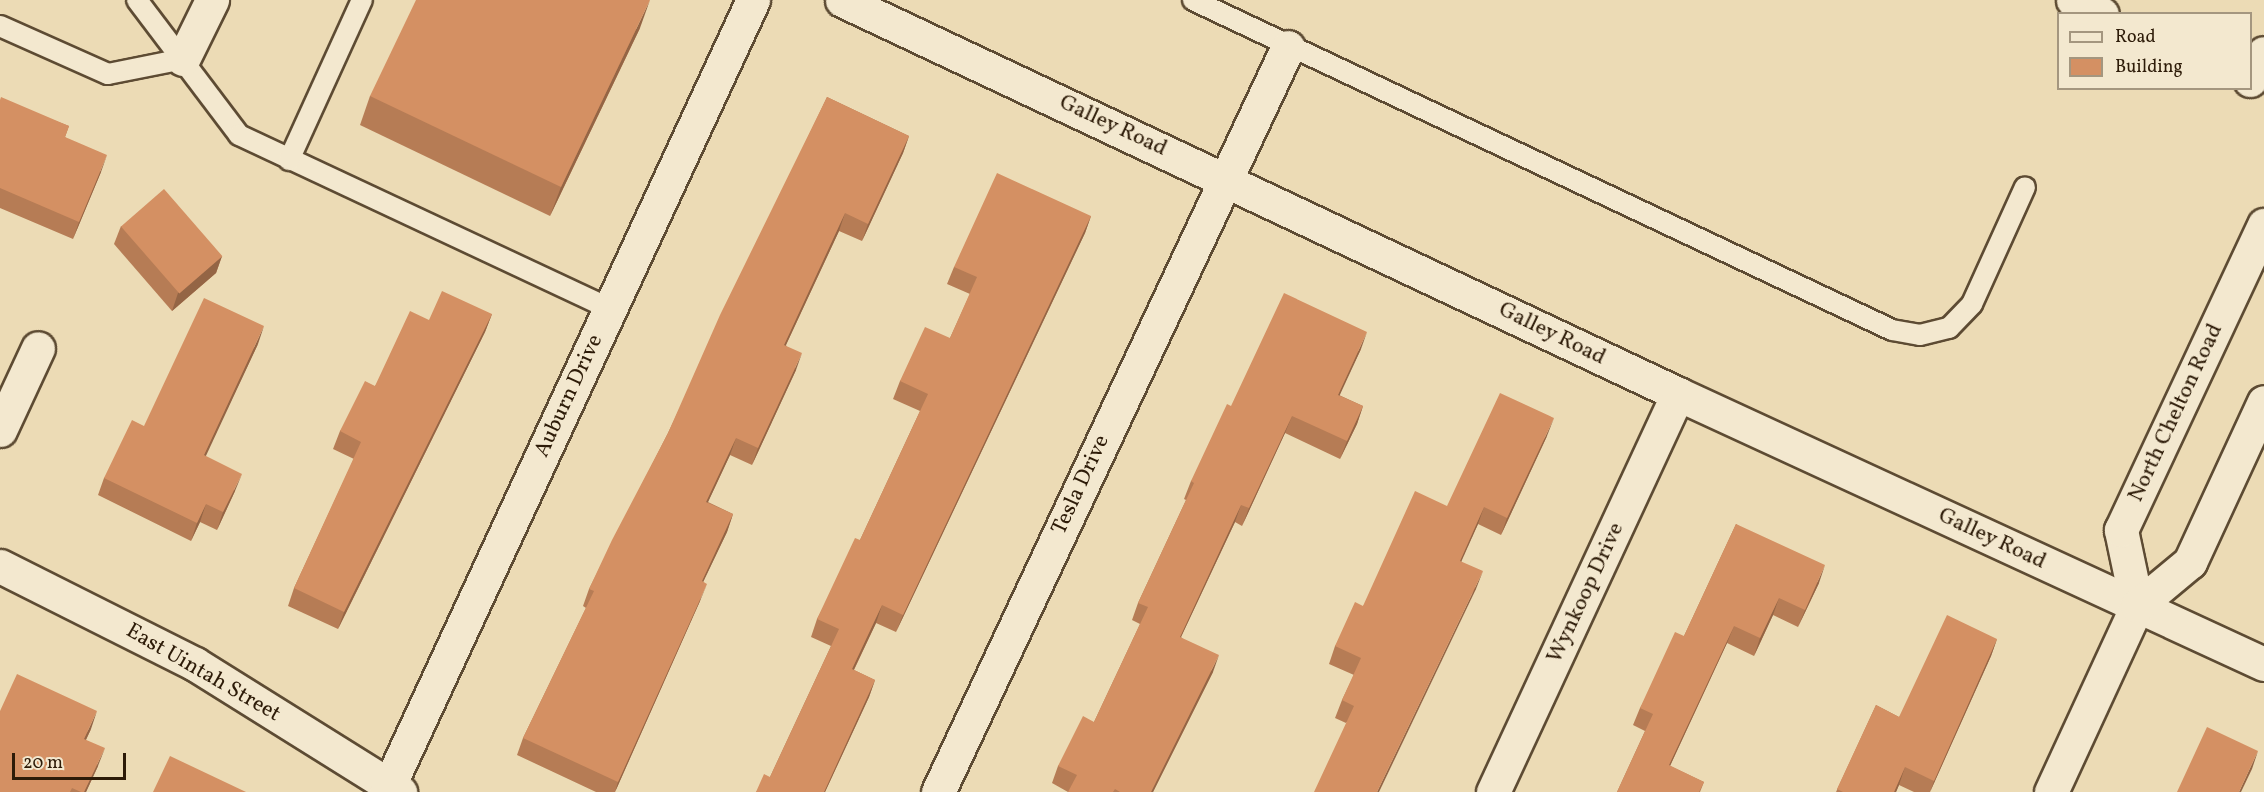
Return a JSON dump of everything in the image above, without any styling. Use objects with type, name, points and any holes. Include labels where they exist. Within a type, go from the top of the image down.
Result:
[{"type":"street","points":[[183,59],[212,0]]},
{"type":"street","name":"Auburn Drive","points":[[392,790],[753,0]]},
{"type":"street","name":"Galley Road","points":[[842,0],[1224,178],[1678,394],[2264,664]]},
{"type":"street","points":[[2073,0],[2098,12]]},
{"type":"street","name":"Tesla Drive","points":[[938,792],[1224,178],[1288,47]]},
{"type":"street","points":[[2252,78],[2264,52]]},
{"type":"street","name":"North Chelton Road","points":[[2137,606],[2121,530],[2264,225]]},
{"type":"street","points":[[0,430],[38,348]]},
{"type":"street","name":"Wynkoop Drive","points":[[1493,792],[1678,394]]},
{"type":"street","points":[[2051,792],[2137,606],[2190,562],[2264,402]]},
{"type":"street","name":"East Uintah Street","points":[[0,566],[195,664],[392,790]]},
{"type":"lane","points":[[137,0],[239,135],[610,309]]},
{"type":"lane","points":[[289,160],[362,0]]},
{"type":"lane","points":[[1193,0],[1288,47],[1892,330],[1920,335],[1949,328],[1972,304],[2025,187]]},
{"type":"lane","points":[[0,26],[108,74],[183,59]]},
{"type":"building","points":[[416,0],[650,0],[561,187],[370,96]]},
{"type":"building","points":[[1,97],[69,126],[65,137],[107,155],[79,222],[0,188]]},
{"type":"building","points":[[827,97],[909,136],[868,224],[845,213],[784,345],[802,353],[758,448],[736,438],[706,502],[733,514],[702,581],[707,584],[618,782],[523,738],[594,591],[589,589],[612,540],[668,433],[720,315]]},
{"type":"building","points":[[997,173],[1091,216],[903,615],[882,605],[852,669],[875,680],[824,792],[756,792],[764,774],[770,777],[839,629],[817,619],[855,538],[860,540],[928,394],[900,381],[925,327],[950,338],[977,277],[954,267]]},
{"type":"building","points":[[164,189],[222,256],[179,294],[121,226]]},
{"type":"building","points":[[442,291],[492,314],[344,612],[294,588],[361,442],[340,431],[365,381],[375,386],[410,311],[429,320]]},
{"type":"building","points":[[1284,293],[1367,332],[1338,395],[1363,406],[1347,441],[1292,416],[1249,508],[1241,505],[1180,637],[1219,655],[1151,792],[1120,792],[1115,789],[1113,792],[1068,792],[1077,775],[1058,766],[1083,716],[1094,722],[1148,607],[1138,603],[1194,483],[1191,481],[1227,404],[1231,406]]},
{"type":"building","points":[[204,298],[264,326],[204,455],[242,474],[223,512],[206,504],[197,523],[104,478],[132,420],[144,426]]},
{"type":"building","points":[[1500,393],[1554,418],[1507,518],[1484,507],[1460,561],[1483,571],[1377,792],[1314,792],[1354,706],[1342,700],[1361,658],[1335,646],[1355,602],[1363,606],[1415,491],[1447,506]]},
{"type":"building","points":[[1736,524],[1825,565],[1805,610],[1779,598],[1760,638],[1734,626],[1669,765],[1704,782],[1699,792],[1617,792],[1653,714],[1640,708],[1675,632],[1684,636]]},
{"type":"building","points":[[1947,615],[1997,639],[1934,781],[1905,767],[1894,792],[1843,792],[1837,789],[1876,705],[1899,717]]},
{"type":"building","points":[[17,674],[97,711],[84,739],[105,748],[84,792],[72,788],[70,792],[0,792],[0,711]]},
{"type":"building","points":[[2207,727],[2258,751],[2239,792],[2177,792]]},
{"type":"building","points":[[170,756],[246,792],[153,792]]}]
